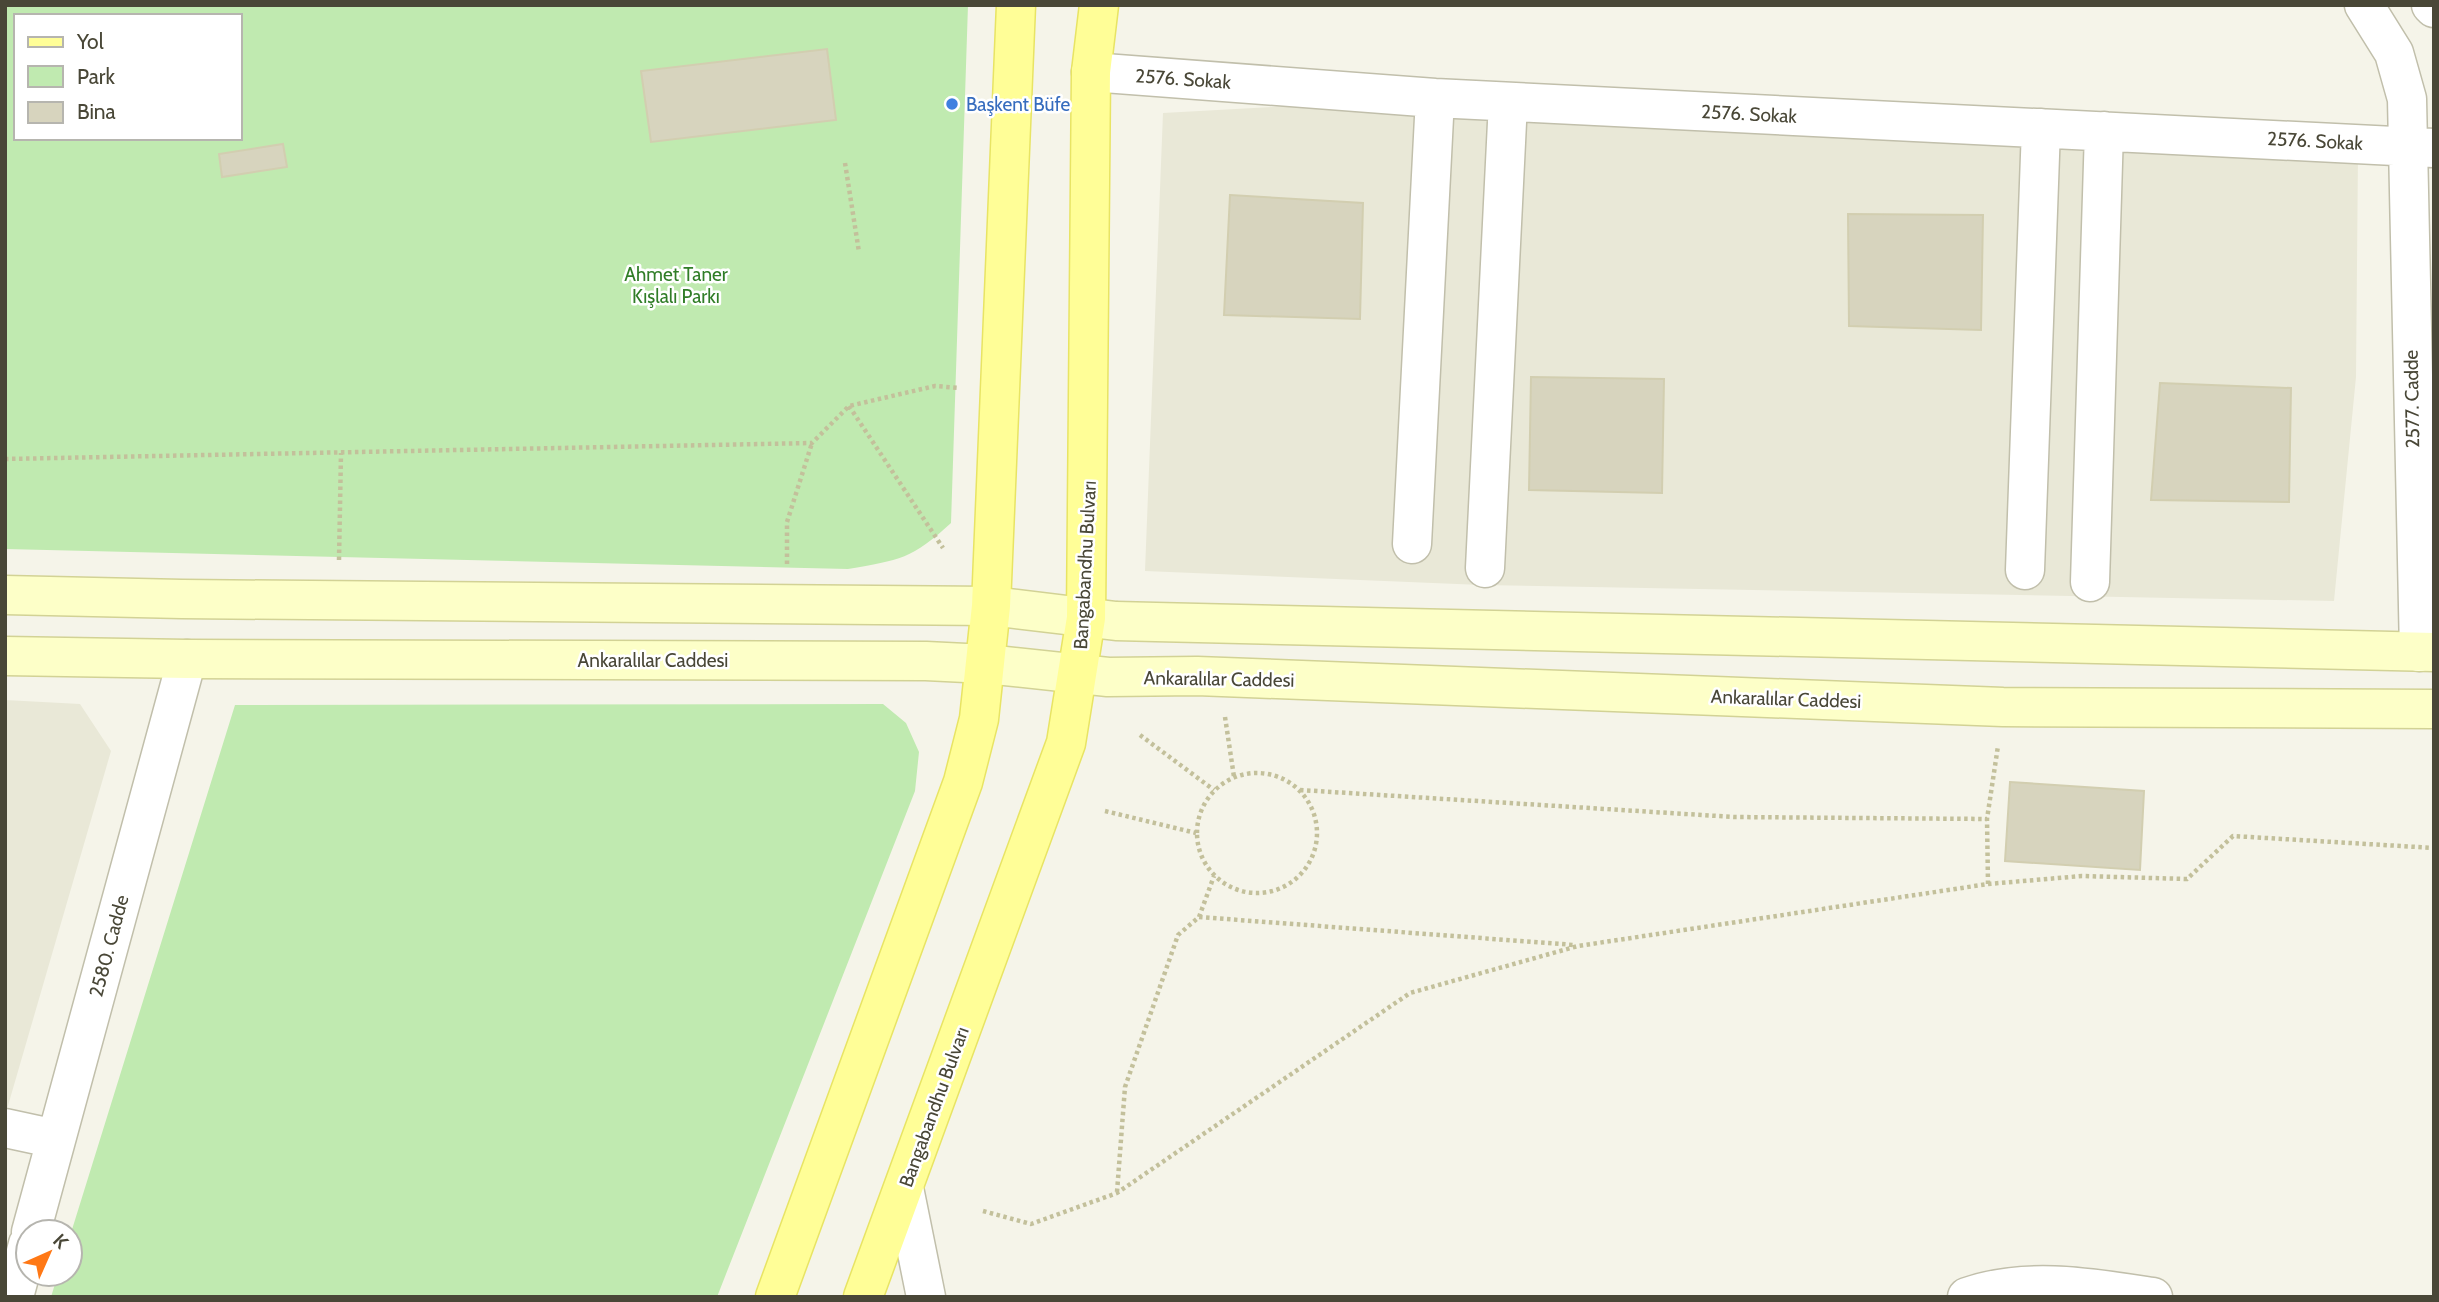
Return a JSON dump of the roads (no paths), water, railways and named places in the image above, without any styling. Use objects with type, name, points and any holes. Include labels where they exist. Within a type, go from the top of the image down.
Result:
[{"type":"main road","points":[[775,1297],[963,782],[979,719],[991,606],[1016,5]]},
{"type":"main road","name":"Bangabandhu Bulvarı","points":[[863,1297],[1066,743],[1086,618],[1091,72],[1099,5]]},
{"type":"main road","points":[[5,595],[991,606],[1086,618],[1156,622],[2426,652]]},
{"type":"main road","points":[[182,599],[187,659]]},
{"type":"main road","name":"Ankaralılar Caddesi","points":[[5,656],[858,661],[986,664],[1078,675],[1137,678],[1197,676],[2003,707],[2434,709]]},
{"type":"street","name":"2577. Cadde","points":[[2364,5],[2394,53],[2421,147],[2426,652]]},
{"type":"street","name":"2576. Sokak","points":[[1091,72],[1435,99],[2421,147]]},
{"type":"street","points":[[1412,544],[1435,99]]},
{"type":"street","points":[[1485,568],[1508,102]]},
{"type":"street","points":[[2025,570],[2041,128]]},
{"type":"street","points":[[2090,582],[2104,131]]},
{"type":"street","name":"2580. Cadde","points":[[35,1218],[187,659]]},
{"type":"street","points":[[5,1128],[56,1139]]},
{"type":"street","points":[[904,1188],[926,1297]]},
{"type":"street","points":[[1967,1297],[2015,1286],[2062,1292],[2153,1297]]},
{"type":"place","name":"Başkent Büfe","points":[[952,104]]},
{"type":"park label","name":"Ahmet Taner Kışlalı Parkı","points":[[676,285]]}]
